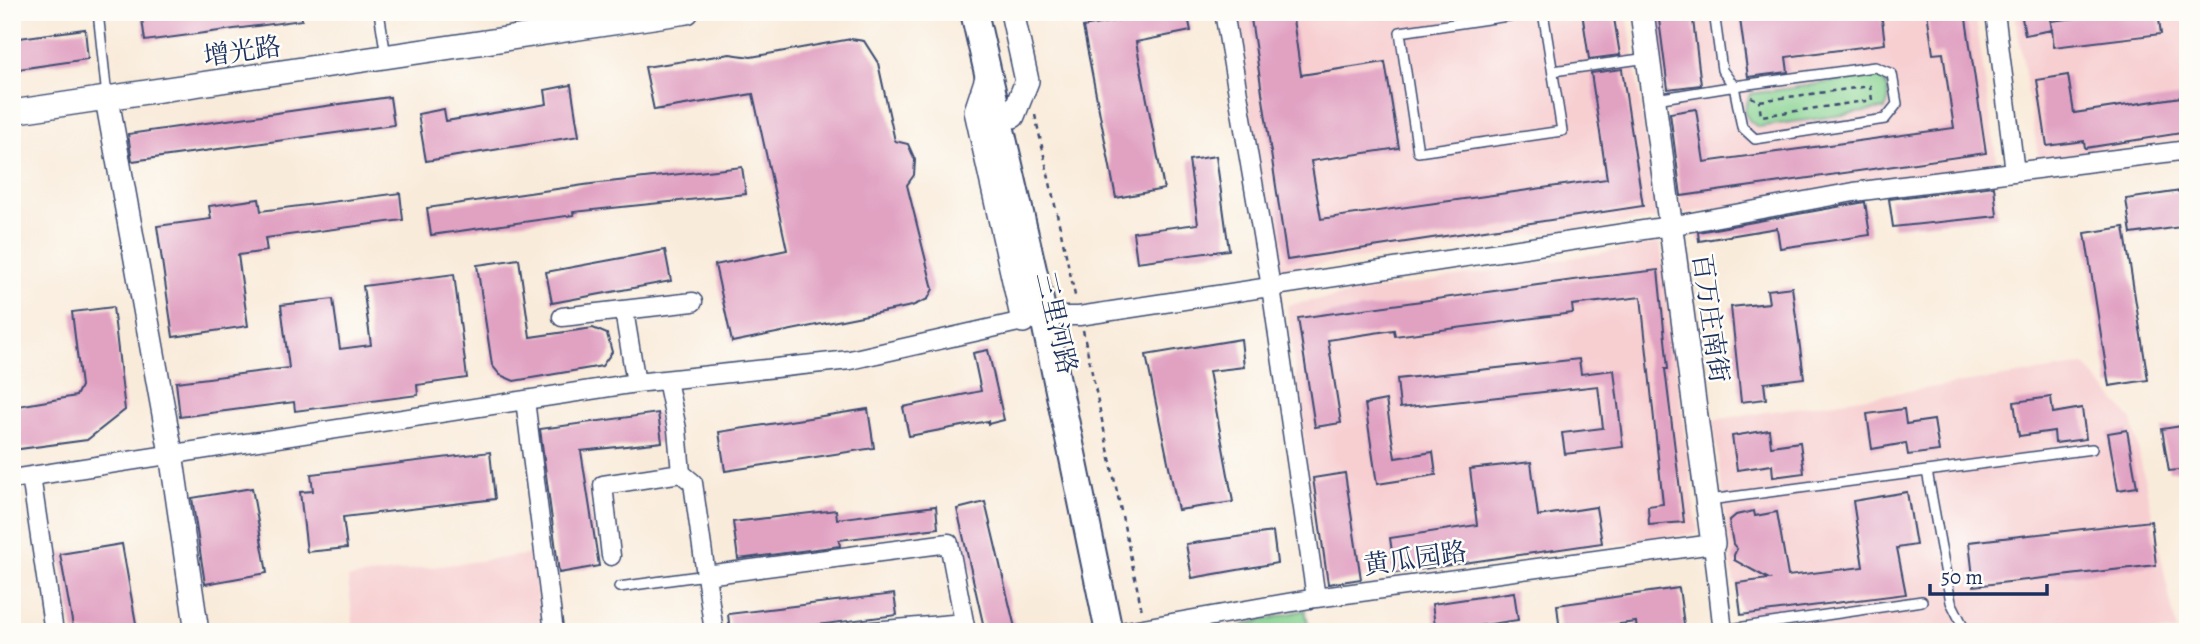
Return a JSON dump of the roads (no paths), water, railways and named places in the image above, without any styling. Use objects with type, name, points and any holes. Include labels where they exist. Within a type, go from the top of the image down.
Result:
[{"type":"main road","name":"三里河路","points":[[974,12],[1125,630]]},
{"type":"main road","name":"三里河路","points":[[993,12],[1050,318]]},
{"type":"street","name":"增光路","points":[[12,113],[386,58],[554,23],[687,12]]},
{"type":"street","points":[[1012,12],[1027,81],[1013,116]]},
{"type":"street","points":[[1224,12],[1271,287],[1316,598]]},
{"type":"street","name":"百万庄南街","points":[[1642,12],[1723,631]]},
{"type":"street","points":[[1994,12],[2015,172]]},
{"type":"street","points":[[107,99],[171,453],[197,632]]},
{"type":"street","points":[[12,479],[636,383],[849,360],[1050,318],[1670,226],[1854,192],[2188,150]]},
{"type":"street","points":[[562,317],[693,302]]},
{"type":"street","points":[[624,311],[636,383]]},
{"type":"street","points":[[667,380],[677,429],[681,473]]},
{"type":"street","points":[[525,400],[554,632]]},
{"type":"street","points":[[611,556],[603,485],[681,473],[694,483],[714,632]]},
{"type":"street","points":[[31,476],[54,632]]},
{"type":"street","points":[[706,575],[949,543],[965,627],[862,632]]},
{"type":"street","name":"黄瓜园路","points":[[1125,630],[1316,598],[1713,544]]},
{"type":"lane","points":[[98,12],[107,99]]},
{"type":"lane","points":[[379,12],[386,58]]},
{"type":"lane","points":[[1535,12],[1401,32],[1419,152],[1562,131],[1543,12]]},
{"type":"lane","points":[[1654,99],[1734,86],[1875,66],[1892,74],[1897,104],[1885,119],[1755,139],[1742,128],[1734,86],[1722,70],[1714,12]]},
{"type":"lane","points":[[1553,71],[1648,58]]},
{"type":"lane","points":[[1707,500],[2092,449]]},
{"type":"lane","points":[[1927,471],[1951,602],[1966,632]]},
{"type":"lane","points":[[619,587],[706,575]]},
{"type":"lane","points":[[1723,631],[1922,601]]}]
